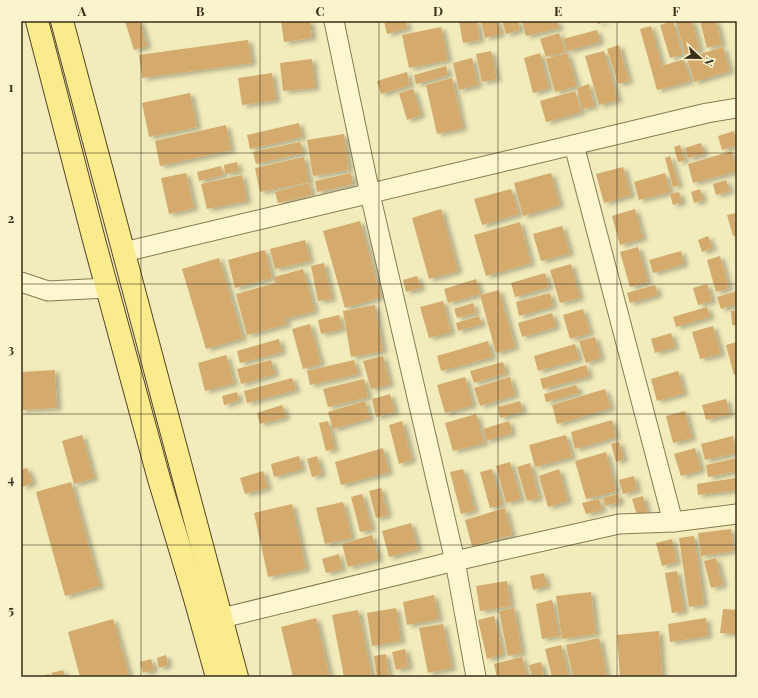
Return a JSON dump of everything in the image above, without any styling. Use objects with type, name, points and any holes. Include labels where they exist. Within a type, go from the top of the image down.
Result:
[{"type":"main road","points":[[37,21],[159,479],[194,594],[216,677]]},
{"type":"main road","points":[[62,21],[237,677]]},
{"type":"street","points":[[334,21],[370,194],[455,561],[476,677]]},
{"type":"street","points":[[124,252],[707,113],[737,108]]},
{"type":"street","points":[[574,145],[672,522]]},
{"type":"street","points":[[21,282],[48,291],[107,288]]},
{"type":"street","points":[[222,618],[455,561],[619,524],[672,522],[737,514]]},
{"type":"building","points":[[125,21],[140,21],[147,46],[134,50]]},
{"type":"building","points":[[281,21],[310,21],[312,38],[284,42]]},
{"type":"building","points":[[384,21],[406,21],[408,28],[387,34]]},
{"type":"building","points":[[459,21],[477,21],[480,40],[463,43]]},
{"type":"building","points":[[481,21],[497,21],[501,34],[485,38]]},
{"type":"building","points":[[502,21],[518,21],[520,30],[506,34]]},
{"type":"building","points":[[522,21],[557,21],[559,28],[526,36]]},
{"type":"building","points":[[597,21],[607,21],[598,24]]},
{"type":"building","points":[[673,21],[682,54],[670,58],[660,25]]},
{"type":"building","points":[[676,21],[692,21],[700,50],[685,54]]},
{"type":"building","points":[[700,21],[716,21],[722,44],[707,48]]},
{"type":"building","points":[[651,26],[662,66],[684,59],[690,81],[657,90],[640,29]]},
{"type":"building","points":[[441,27],[448,60],[409,68],[402,35]]},
{"type":"building","points":[[597,30],[600,42],[567,51],[563,39]]},
{"type":"building","points":[[559,33],[565,52],[546,57],[540,39]]},
{"type":"building","points":[[248,40],[252,63],[142,78],[139,55]]},
{"type":"building","points":[[619,45],[629,81],[618,84],[607,49]]},
{"type":"building","points":[[723,47],[730,71],[694,82],[687,58]]},
{"type":"building","points":[[491,51],[497,79],[482,82],[476,54]]},
{"type":"building","points":[[604,51],[618,100],[599,105],[585,56]]},
{"type":"building","points":[[540,53],[549,88],[533,93],[524,58]]},
{"type":"building","points":[[567,53],[577,86],[555,92],[546,59]]},
{"type":"building","points":[[472,58],[478,85],[459,90],[453,63]]},
{"type":"building","points":[[312,59],[315,88],[283,91],[280,63]]},
{"type":"building","points":[[446,66],[448,75],[416,84],[414,75]]},
{"type":"building","points":[[407,72],[410,85],[381,94],[377,81]]},
{"type":"building","points":[[272,73],[276,100],[242,105],[238,78]]},
{"type":"building","points":[[452,78],[463,128],[437,134],[426,85]]},
{"type":"building","points":[[589,84],[594,106],[582,109],[577,88]]},
{"type":"building","points":[[413,89],[421,115],[407,120],[399,93]]},
{"type":"building","points":[[575,91],[581,112],[546,122],[540,101]]},
{"type":"building","points":[[190,93],[197,127],[149,137],[142,103]]},
{"type":"building","points":[[299,123],[302,137],[250,149],[247,135]]},
{"type":"building","points":[[226,125],[231,150],[160,166],[155,141]]},
{"type":"building","points":[[734,131],[737,145],[722,150],[718,136]]},
{"type":"building","points":[[344,134],[349,170],[313,176],[307,140]]},
{"type":"building","points":[[300,142],[303,153],[256,164],[253,152]]},
{"type":"building","points":[[701,143],[704,154],[688,158],[685,148]]},
{"type":"building","points":[[680,145],[685,160],[678,162],[674,147]]},
{"type":"building","points":[[732,151],[737,171],[693,183],[688,164]]},
{"type":"building","points":[[670,156],[679,185],[673,187],[665,158]]},
{"type":"building","points":[[304,157],[309,182],[260,192],[255,168]]},
{"type":"building","points":[[237,162],[239,171],[225,174],[224,165]]},
{"type":"building","points":[[221,166],[223,175],[199,181],[197,172]]},
{"type":"building","points":[[623,167],[631,195],[604,203],[596,174]]},
{"type":"building","points":[[186,173],[194,208],[169,214],[161,178]]},
{"type":"building","points":[[351,173],[353,184],[317,192],[315,181]]},
{"type":"building","points":[[551,173],[560,205],[523,216],[514,183]]},
{"type":"building","points":[[665,173],[670,192],[639,200],[634,182]]},
{"type":"building","points":[[242,175],[247,201],[207,209],[201,184]]},
{"type":"building","points":[[726,180],[730,191],[716,195],[713,184]]},
{"type":"building","points":[[309,183],[312,195],[278,203],[275,192]]},
{"type":"building","points":[[511,189],[519,214],[482,225],[474,199]]},
{"type":"building","points":[[700,189],[703,200],[694,203],[691,192]]},
{"type":"building","points":[[679,192],[682,202],[673,205],[670,194]]},
{"type":"building","points":[[441,209],[458,271],[429,279],[412,218]]},
{"type":"building","points":[[635,209],[643,238],[620,245],[612,216]]},
{"type":"building","points":[[737,213],[737,235],[733,236],[727,215]]},
{"type":"building","points":[[360,221],[381,297],[345,308],[323,231]]},
{"type":"building","points":[[520,222],[531,263],[486,276],[474,235]]},
{"type":"building","points":[[562,226],[570,253],[541,261],[533,234]]},
{"type":"building","points":[[708,236],[713,248],[702,252],[698,240]]},
{"type":"building","points":[[305,240],[310,261],[275,269],[270,249]]},
{"type":"building","points":[[638,247],[648,282],[630,287],[620,252]]},
{"type":"building","points":[[265,250],[272,278],[235,288],[228,260]]},
{"type":"building","points":[[681,251],[684,264],[653,273],[649,260]]},
{"type":"building","points":[[720,256],[729,288],[716,292],[707,260]]},
{"type":"building","points":[[219,258],[243,338],[206,349],[182,269]]},
{"type":"building","points":[[324,263],[332,299],[318,301],[311,266]]},
{"type":"building","points":[[571,264],[580,298],[560,303],[550,270]]},
{"type":"building","points":[[303,269],[315,311],[285,319],[287,324],[247,335],[236,294],[275,283],[274,277]]},
{"type":"building","points":[[545,273],[549,287],[515,297],[511,283]]},
{"type":"building","points":[[417,276],[421,288],[406,292],[403,280]]},
{"type":"building","points":[[476,279],[480,294],[448,303],[444,289]]},
{"type":"building","points":[[707,284],[712,301],[698,305],[693,288]]},
{"type":"building","points":[[655,285],[658,295],[630,303],[627,293]]},
{"type":"building","points":[[499,290],[515,347],[496,353],[480,295]]},
{"type":"building","points":[[737,291],[737,304],[721,309],[717,297]]},
{"type":"building","points":[[550,293],[553,306],[519,316],[516,302]]},
{"type":"building","points":[[443,301],[451,332],[429,338],[420,307]]},
{"type":"building","points":[[473,303],[476,313],[457,318],[454,309]]},
{"type":"building","points":[[375,305],[383,351],[351,357],[343,311]]},
{"type":"building","points":[[707,307],[710,317],[676,327],[673,317]]},
{"type":"building","points":[[583,309],[590,333],[570,339],[563,315]]},
{"type":"building","points":[[731,311],[737,311],[737,325],[732,325]]},
{"type":"building","points":[[552,313],[556,327],[522,337],[518,323]]},
{"type":"building","points":[[339,315],[342,329],[321,334],[318,320]]},
{"type":"building","points":[[479,316],[482,324],[458,331],[456,323]]},
{"type":"building","points":[[310,324],[321,364],[303,369],[292,329]]},
{"type":"building","points":[[713,326],[721,354],[700,359],[692,332]]},
{"type":"building","points":[[671,333],[675,347],[655,353],[651,339]]},
{"type":"building","points":[[595,337],[601,358],[586,363],[579,341]]},
{"type":"building","points":[[279,339],[282,352],[240,363],[237,351]]},
{"type":"building","points":[[488,341],[492,357],[441,371],[437,356]]},
{"type":"building","points":[[737,342],[737,374],[734,375],[726,345]]},
{"type":"building","points":[[575,344],[579,359],[538,371],[534,356]]},
{"type":"building","points":[[226,355],[234,383],[205,391],[198,363]]},
{"type":"building","points":[[383,356],[390,384],[371,389],[363,361]]},
{"type":"building","points":[[271,360],[275,374],[241,384],[237,369]]},
{"type":"building","points":[[354,360],[358,374],[310,385],[307,371]]},
{"type":"building","points":[[503,362],[506,373],[474,383],[470,371]]},
{"type":"building","points":[[586,365],[589,376],[543,389],[540,379]]},
{"type":"building","points":[[55,370],[57,408],[21,410],[21,372]]},
{"type":"building","points":[[678,371],[684,393],[657,401],[651,379]]},
{"type":"building","points":[[465,377],[473,405],[445,413],[437,385]]},
{"type":"building","points":[[510,377],[515,395],[480,406],[474,388]]},
{"type":"building","points":[[292,378],[296,390],[247,403],[244,391]]},
{"type":"building","points":[[364,379],[368,397],[328,407],[323,389]]},
{"type":"building","points":[[576,385],[579,393],[546,402],[544,394]]},
{"type":"building","points":[[605,389],[611,408],[557,424],[552,405]]},
{"type":"building","points":[[237,392],[239,400],[224,405],[222,396]]},
{"type":"building","points":[[390,394],[395,412],[376,417],[372,399]]},
{"type":"building","points":[[726,399],[730,414],[706,420],[702,405]]},
{"type":"building","points":[[365,401],[370,418],[333,429],[328,412]]},
{"type":"building","points":[[520,401],[523,411],[500,418],[498,407]]},
{"type":"building","points":[[282,405],[286,417],[260,424],[257,413]]},
{"type":"building","points":[[685,411],[692,438],[673,443],[666,416]]},
{"type":"building","points":[[476,414],[484,443],[453,451],[445,423]]},
{"type":"building","points":[[612,420],[616,437],[575,449],[571,432]]},
{"type":"building","points":[[328,421],[335,449],[326,451],[319,423]]},
{"type":"building","points":[[402,421],[412,460],[399,464],[389,425]]},
{"type":"building","points":[[509,421],[512,433],[486,441],[483,429]]},
{"type":"building","points":[[82,435],[94,478],[74,484],[62,441]]},
{"type":"building","points":[[566,435],[572,457],[535,467],[529,445]]},
{"type":"building","points":[[733,436],[736,453],[705,460],[701,444]]},
{"type":"building","points":[[619,442],[624,459],[616,462],[611,444]]},
{"type":"building","points":[[383,448],[389,472],[341,485],[335,462]]},
{"type":"building","points":[[695,448],[701,470],[681,476],[674,454]]},
{"type":"building","points":[[606,452],[616,491],[586,499],[575,461]]},
{"type":"building","points":[[299,456],[302,469],[274,477],[271,464]]},
{"type":"building","points":[[317,456],[322,474],[312,477],[307,459]]},
{"type":"building","points":[[737,458],[737,471],[708,477],[706,465]]},
{"type":"building","points":[[510,462],[521,499],[506,503],[496,466]]},
{"type":"building","points":[[530,463],[539,498],[527,501],[517,467]]},
{"type":"building","points":[[27,468],[33,482],[23,487],[21,482],[21,470]]},
{"type":"building","points":[[463,469],[475,510],[461,514],[450,472]]},
{"type":"building","points":[[492,469],[502,505],[490,508],[480,472]]},
{"type":"building","points":[[559,469],[568,501],[548,507],[539,476]]},
{"type":"building","points":[[263,471],[268,488],[245,494],[240,478]]},
{"type":"building","points":[[634,476],[637,490],[623,494],[619,480]]},
{"type":"building","points":[[736,478],[737,490],[698,495],[697,484]]},
{"type":"building","points":[[71,482],[100,586],[65,596],[36,492]]},
{"type":"building","points":[[381,488],[388,515],[376,518],[369,491]]},
{"type":"building","points":[[362,494],[372,529],[360,532],[351,497]]},
{"type":"building","points":[[618,494],[620,502],[605,506],[603,498]]},
{"type":"building","points":[[643,496],[648,515],[638,518],[632,499]]},
{"type":"building","points":[[599,499],[602,510],[586,514],[582,503]]},
{"type":"building","points":[[343,502],[352,538],[325,544],[316,508]]},
{"type":"building","points":[[292,504],[306,569],[268,577],[254,513]]},
{"type":"building","points":[[505,508],[512,535],[472,546],[465,520]]},
{"type":"building","points":[[411,523],[418,549],[389,557],[382,531]]},
{"type":"building","points":[[731,529],[734,551],[701,556],[698,533]]},
{"type":"building","points":[[372,535],[379,559],[348,567],[342,544]]},
{"type":"building","points":[[694,536],[704,604],[689,607],[679,538]]},
{"type":"building","points":[[672,539],[677,562],[662,566],[656,543]]},
{"type":"building","points":[[339,554],[342,569],[326,573],[322,559]]},
{"type":"building","points":[[716,558],[723,585],[711,588],[704,561]]},
{"type":"building","points":[[677,571],[684,611],[672,613],[665,573]]},
{"type":"building","points":[[544,573],[547,586],[533,590],[530,576]]},
{"type":"building","points":[[507,581],[511,606],[480,611],[476,586]]},
{"type":"building","points":[[591,592],[596,634],[562,639],[556,596]]},
{"type":"building","points":[[434,595],[439,619],[407,625],[403,602]]},
{"type":"building","points":[[552,600],[559,636],[542,639],[536,604]]},
{"type":"building","points":[[396,608],[401,641],[372,646],[367,613]]},
{"type":"building","points":[[514,608],[522,653],[508,656],[499,611]]},
{"type":"building","points":[[723,609],[737,610],[737,634],[720,633]]},
{"type":"building","points":[[358,610],[372,677],[344,677],[332,615]]},
{"type":"building","points":[[494,616],[503,654],[487,659],[478,620]]},
{"type":"building","points":[[316,618],[330,677],[293,677],[281,627]]},
{"type":"building","points":[[706,618],[708,636],[670,642],[668,624]]},
{"type":"building","points":[[113,619],[129,675],[122,677],[80,677],[68,632]]},
{"type":"building","points":[[443,624],[452,668],[428,673],[419,628]]},
{"type":"building","points":[[659,631],[662,677],[620,677],[617,635]]},
{"type":"building","points":[[599,638],[607,677],[573,677],[566,645]]},
{"type":"building","points":[[561,645],[569,677],[552,677],[545,649]]},
{"type":"building","points":[[405,649],[409,667],[396,670],[392,652]]},
{"type":"building","points":[[386,654],[389,675],[377,677],[374,656]]},
{"type":"building","points":[[166,655],[168,665],[159,668],[157,658]]},
{"type":"building","points":[[522,657],[527,677],[497,677],[494,664]]},
{"type":"building","points":[[151,659],[154,670],[143,673],[140,662]]},
{"type":"building","points":[[541,662],[544,677],[532,677],[529,665]]},
{"type":"building","points":[[63,670],[65,677],[53,677],[51,673]]},
{"type":"building","points":[[49,674],[49,677],[39,677]]}]
